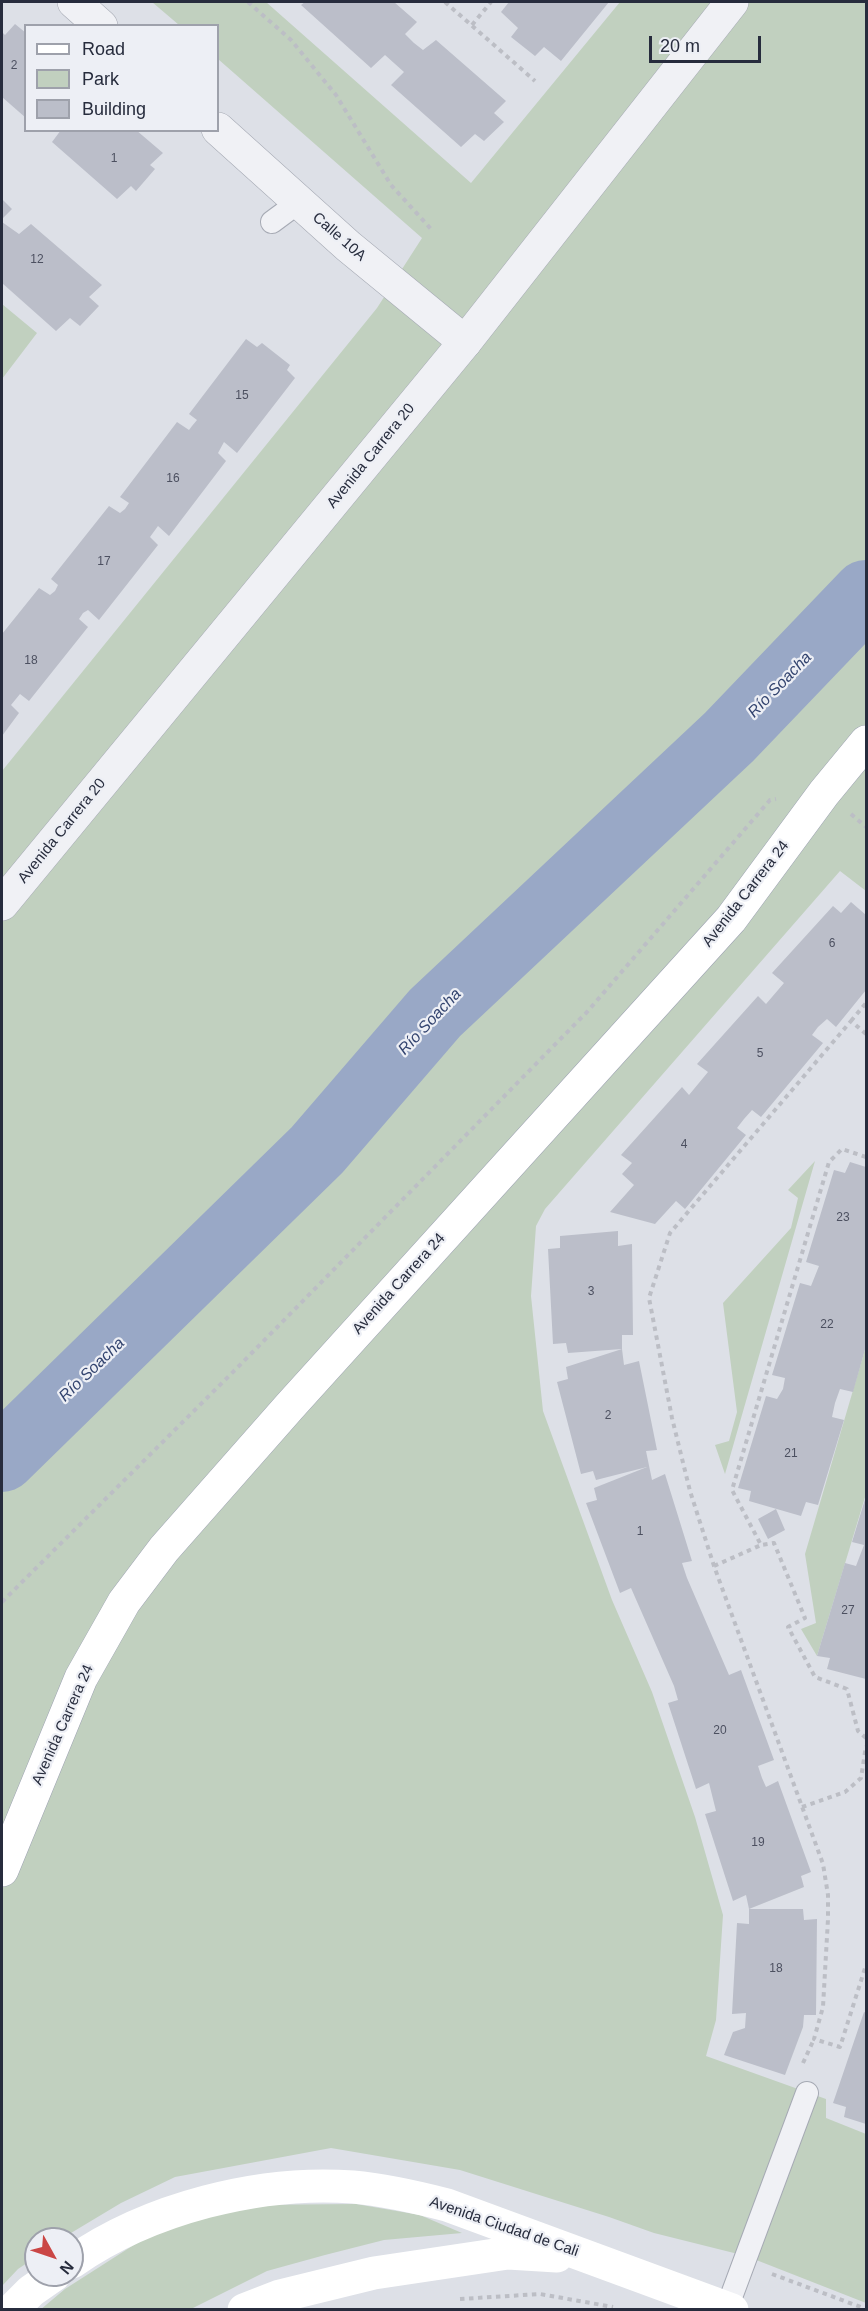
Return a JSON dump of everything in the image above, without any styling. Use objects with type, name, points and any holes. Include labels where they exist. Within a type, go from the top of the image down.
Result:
[{"type":"main road","name":"Avenida Carrera 24","points":[[2,1870],[81,1678],[124,1602],[164,1549],[298,1397],[730,919],[824,793],[867,742]]},
{"type":"main road","name":"Avenida Ciudad de Cali","points":[[84,2254],[145,2223],[225,2197],[298,2187],[352,2187],[404,2194],[447,2205],[594,2258]]},
{"type":"main road","name":"Avenida Ciudad de Cali","points":[[244,2310],[280,2296],[374,2273],[508,2253],[594,2258]]},
{"type":"main road","points":[[594,2258],[729,2308]]},
{"type":"main road","points":[[12,2310],[37,2287]]},
{"type":"street","points":[[74,2],[99,24]]},
{"type":"street","name":"Avenida Carrera 20","points":[[2,904],[465,342],[732,2]]},
{"type":"street","name":"Calle 10A","points":[[219,130],[348,246],[465,342]]},
{"type":"lane","points":[[272,222],[299,202]]},
{"type":"lane","points":[[729,2308],[807,2093]]},
{"type":"path","points":[[248,2],[291,40],[336,95],[391,185],[431,229]]},
{"type":"path","points":[[445,2],[536,81]]},
{"type":"path","points":[[472,25],[491,2]]},
{"type":"path","points":[[2,1602],[236,1369],[587,1012],[770,800],[824,793]]},
{"type":"path","points":[[867,1003],[670,1233],[650,1298],[677,1439],[690,1491],[714,1566],[823,1864],[828,1895],[823,2007],[814,2039],[840,2047],[867,1965]]},
{"type":"path","points":[[851,1021],[867,1035]]},
{"type":"path","points":[[761,1545],[732,1490],[829,1162],[842,1149],[867,1157]]},
{"type":"path","points":[[714,1566],[761,1545],[774,1543],[805,1618],[788,1627],[815,1677],[847,1689],[858,1731],[867,1738]]},
{"type":"path","points":[[802,1807],[845,1792],[861,1778],[867,1746]]},
{"type":"path","points":[[455,2299],[540,2294],[617,2308]]},
{"type":"green space","points":[[152,2],[266,2],[471,183],[620,2],[866,2],[866,891],[840,871],[545,1209],[536,1226],[531,1296],[543,1411],[612,1600],[652,1692],[695,1817],[723,1915],[716,2020],[706,2056],[826,2099],[826,2118],[866,2134],[866,2303],[746,2256],[654,2233],[460,2170],[331,2148],[175,2177],[121,2203],[81,2227],[24,2227],[24,2265],[2,2286],[2,771],[377,308],[422,238],[219,60],[219,24],[178,24]]},
{"type":"green space","points":[[2,304],[37,333],[2,379]]},
{"type":"green space","points":[[815,1161],[725,1474],[715,1445],[729,1441],[737,1412],[723,1303],[791,1228],[798,1198],[788,1190]]},
{"type":"green space","points":[[866,1346],[866,1494],[817,1656],[801,1629],[816,1623],[805,1554]]},
{"type":"green space","points":[[356,2204],[420,2215],[462,2233],[384,2240],[267,2271],[191,2309],[40,2310],[68,2287],[84,2287],[84,2277],[140,2241],[189,2221],[251,2205]]},
{"type":"building","points":[[305,2],[394,2],[417,22],[405,34],[414,43],[423,50],[436,40],[506,101],[494,113],[504,122],[484,141],[475,134],[461,147],[391,85],[404,72],[385,55],[371,68],[301,5]]},
{"type":"building","points":[[509,2],[609,2],[561,61],[544,47],[535,56],[511,37],[518,28],[501,12]]},
{"type":"building","points":[[15,24],[24,31],[24,116],[2,97],[2,32],[5,35]]},
{"type":"building","points":[[60,132],[138,132],[163,153],[150,165],[155,169],[136,191],[131,186],[117,199],[52,142]]},
{"type":"building","points":[[2,199],[12,209],[2,219]]},
{"type":"building","points":[[2,222],[19,234],[31,224],[102,285],[89,297],[99,306],[80,326],[70,318],[56,331],[2,283]]},
{"type":"building","points":[[246,339],[257,347],[262,343],[290,365],[287,370],[295,378],[237,453],[224,442],[218,453],[226,461],[169,536],[158,526],[150,537],[158,545],[99,620],[88,610],[83,613],[79,619],[88,627],[29,701],[20,694],[11,705],[19,713],[2,736],[2,634],[39,588],[50,595],[55,591],[58,585],[51,579],[109,506],[120,513],[125,509],[129,503],[120,497],[177,422],[189,430],[197,420],[189,414]]},
{"type":"building","points":[[851,902],[866,915],[866,990],[836,1027],[827,1019],[818,1027],[812,1035],[823,1043],[761,1117],[752,1110],[744,1119],[737,1128],[746,1135],[685,1209],[676,1201],[655,1224],[610,1212],[634,1185],[622,1174],[632,1163],[621,1155],[682,1087],[689,1095],[708,1072],[697,1064],[758,996],[766,1004],[784,983],[772,973],[833,906],[841,913]]},
{"type":"building","points":[[850,1162],[866,1167],[866,1346],[853,1392],[840,1389],[835,1403],[832,1417],[844,1420],[818,1505],[806,1502],[801,1516],[749,1501],[751,1491],[738,1488],[766,1396],[777,1399],[783,1389],[785,1378],[772,1375],[800,1283],[811,1286],[819,1266],[806,1262],[834,1170],[845,1173]]},
{"type":"building","points":[[618,1231],[618,1246],[632,1244],[633,1335],[622,1335],[622,1349],[568,1353],[566,1343],[553,1344],[548,1249],[560,1248],[560,1236]]},
{"type":"building","points":[[622,1349],[624,1365],[639,1361],[657,1450],[646,1451],[652,1480],[665,1474],[692,1561],[682,1563],[687,1578],[729,1675],[741,1670],[774,1760],[758,1766],[762,1778],[766,1787],[778,1781],[811,1872],[801,1876],[804,1887],[749,1909],[746,1895],[733,1901],[705,1814],[716,1811],[709,1783],[696,1789],[668,1703],[678,1700],[674,1686],[631,1588],[620,1593],[586,1503],[597,1500],[594,1488],[647,1467],[596,1480],[593,1471],[581,1474],[557,1382],[568,1379],[566,1367]]},
{"type":"building","points":[[866,1496],[866,1679],[827,1669],[830,1658],[817,1656],[845,1563],[856,1566],[864,1545],[852,1542]]},
{"type":"building","points":[[776,1509],[785,1530],[768,1539],[758,1519]]},
{"type":"building","points":[[749,1909],[803,1909],[804,1920],[817,1919],[816,2015],[804,2015],[803,2027],[785,2075],[724,2055],[733,2032],[745,2028],[746,2013],[732,2014],[737,1923],[749,1924]]},
{"type":"building","points":[[864,2012],[866,2013],[866,2124],[844,2117],[846,2107],[833,2103]]},
{"type":"waterway","name":"Río Soacha","points":[[2,1458],[317,1150],[435,1013],[729,737],[866,594]]}]
